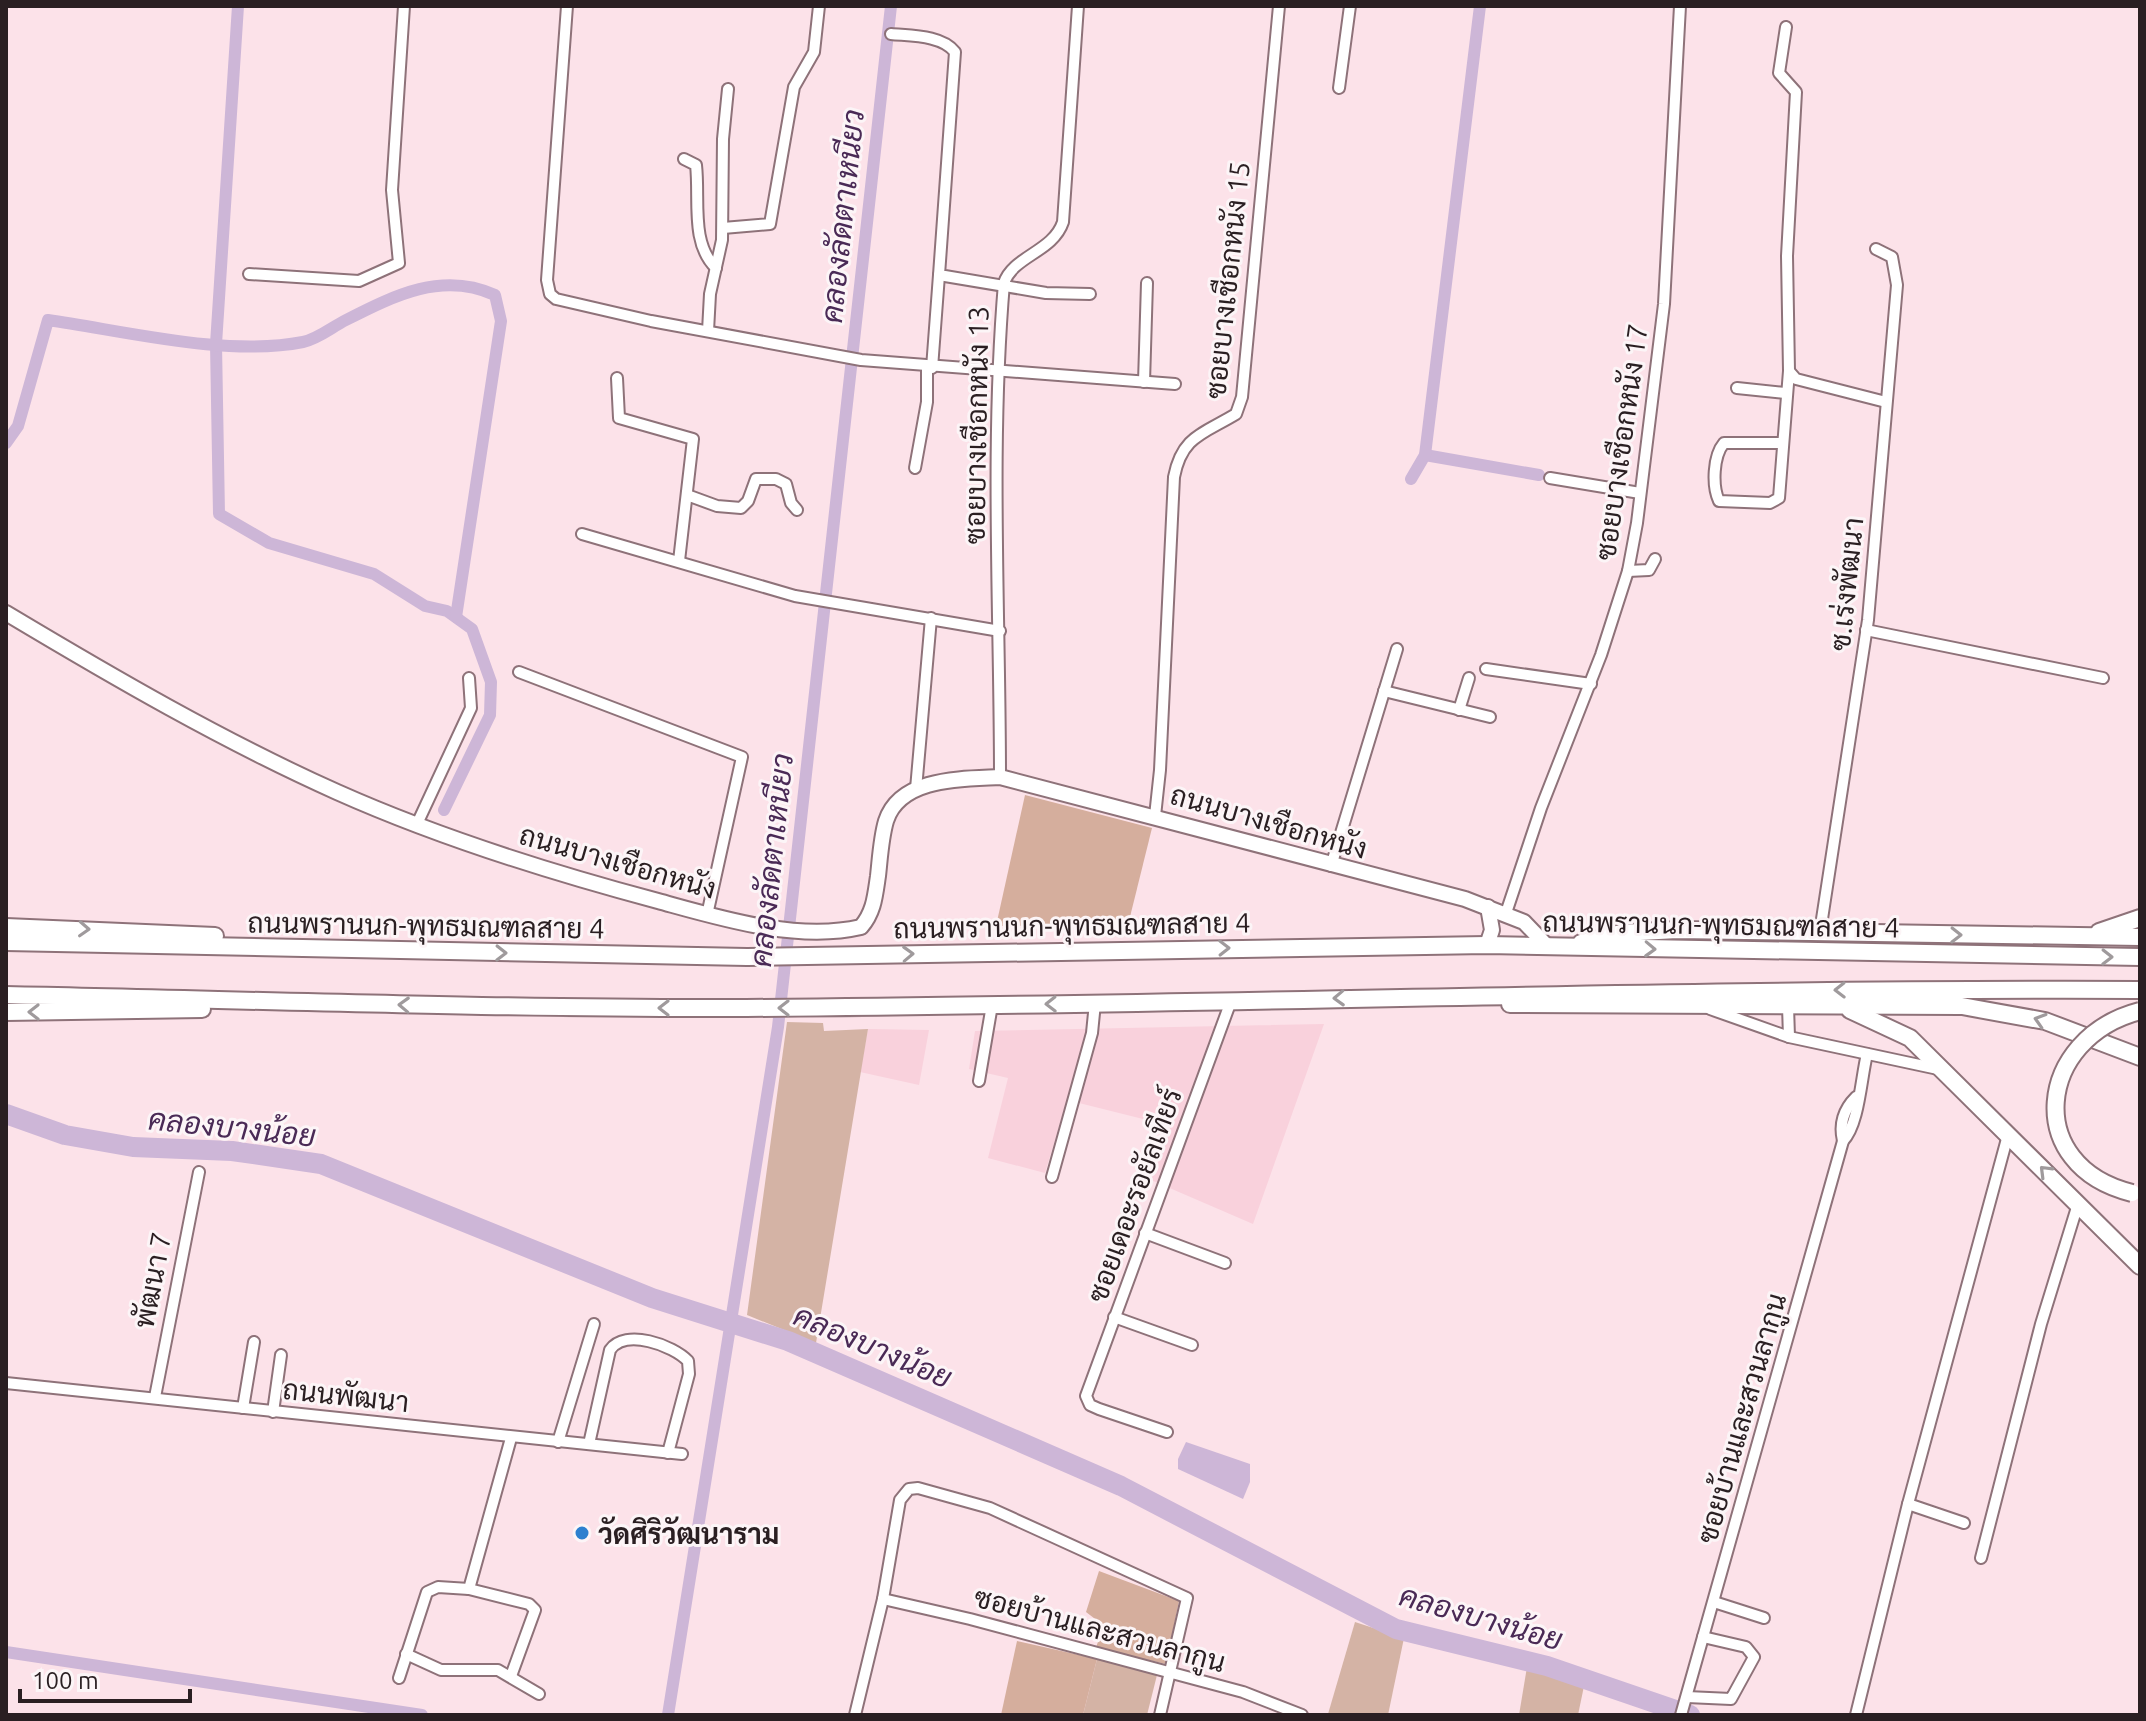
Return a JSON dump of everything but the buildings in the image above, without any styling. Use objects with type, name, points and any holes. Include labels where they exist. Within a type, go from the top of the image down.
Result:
[{"type":"main road","points":[[2070,937],[2112,929],[2140,918]]},
{"type":"main road","points":[[6,927],[247,938],[311,949]]},
{"type":"main road","points":[[1572,946],[1602,936],[1647,931],[2140,937]]},
{"type":"main road","name":"ถนนพรานนก-พุทธมณฑลสาย 4","points":[[6,942],[747,957],[1092,949],[1487,945],[2140,957]]},
{"type":"main road","points":[[6,995],[516,1008],[742,1008],[1918,989],[2140,990]]},
{"type":"main road","points":[[1417,996],[1523,1005],[1982,1008],[2045,1021],[2140,1057]]},
{"type":"main road","points":[[6,1012],[190,1011],[251,1002]]},
{"type":"main road","points":[[1820,1005],[1844,1009],[1889,1026],[1910,1038],[2140,1266]]},
{"type":"main road","points":[[2136,1194],[2105,1185],[2073,1159],[2058,1127],[2056,1104],[2065,1064],[2080,1043],[2103,1025],[2140,1011]]},
{"type":"street","points":[[249,274],[359,281],[369,280],[399,263],[392,190],[404,6]]},
{"type":"street","points":[[567,6],[547,287],[556,299],[861,360],[930,368],[1175,384]]},
{"type":"street","points":[[723,228],[770,224],[794,87],[814,52],[819,6]]},
{"type":"street","name":"ซอยบางเชือกหนัง 13","points":[[1000,777],[996,372],[1004,283],[1008,272],[1054,238],[1063,222],[1078,6]]},
{"type":"street","name":"ซอยบางเชือกหนัง 15","points":[[1155,816],[1160,770],[1174,477],[1179,453],[1194,439],[1236,414],[1242,397],[1279,6]]},
{"type":"street","points":[[1339,88],[1350,6]]},
{"type":"street","name":"ซอยบางเชือกหนัง 17","points":[[1506,913],[1541,808],[1591,684],[1628,571],[1664,304],[1680,6]]},
{"type":"street","points":[[1782,443],[1724,443],[1717,454],[1715,491],[1719,501],[1776,501],[1782,443],[1785,393],[1789,371],[1787,256],[1796,92],[1779,73],[1786,27]]},
{"type":"street","points":[[891,34],[934,40],[949,45],[955,52],[927,402],[915,468]]},
{"type":"street","points":[[708,331],[723,228],[723,139],[728,89]]},
{"type":"street","points":[[684,159],[696,165],[700,239],[708,261],[716,268]]},
{"type":"street","name":"ซ.เร่งพัฒนา","points":[[1820,932],[1866,630],[1886,402],[1896,279],[1892,257],[1876,249]]},
{"type":"street","points":[[939,275],[1004,283],[1046,293],[1090,294]]},
{"type":"street","points":[[1144,382],[1147,283]]},
{"type":"street","points":[[1789,371],[1796,379],[1886,402]]},
{"type":"street","points":[[617,378],[619,418],[693,439],[679,561]]},
{"type":"street","points":[[1737,388],[1785,393]]},
{"type":"street","points":[[1550,478],[1640,493]]},
{"type":"street","points":[[687,495],[717,506],[741,508],[748,501],[756,479],[776,479],[786,484],[791,503],[797,510]]},
{"type":"street","points":[[582,534],[817,601],[1000,631]]},
{"type":"street","points":[[1628,571],[1649,570],[1655,559]]},
{"type":"street","name":"ถนนบางเชือกหนัง","points":[[6,613],[275,763],[417,824],[528,864],[707,915],[804,930],[842,932],[861,927],[870,917],[885,823],[890,811],[916,789],[942,782],[1000,777],[1488,907],[1530,927],[1547,946]]},
{"type":"street","points":[[916,789],[931,618]]},
{"type":"street","points":[[1866,630],[2103,678]]},
{"type":"street","points":[[1331,866],[1397,649]]},
{"type":"street","points":[[1486,669],[1591,684]]},
{"type":"street","points":[[519,672],[742,757],[744,761],[707,915]]},
{"type":"street","points":[[417,824],[471,708],[469,678]]},
{"type":"street","points":[[1459,710],[1469,678]]},
{"type":"street","points":[[1384,691],[1490,717]]},
{"type":"street","points":[[1487,945],[1492,930],[1488,907]]},
{"type":"street","name":"ซอยเดอะรอยัลเทียร์","points":[[1167,1432],[1090,1405],[1086,1396],[1231,1001]]},
{"type":"street","points":[[1052,1177],[1092,1033],[1095,1003]]},
{"type":"street","points":[[979,1081],[992,1005]]},
{"type":"street","points":[[1703,1006],[1789,1037],[1944,1070]]},
{"type":"street","points":[[1788,1006],[1789,1037]]},
{"type":"street","name":"ซอยบ้านและสวนลากูน","points":[[1684,1706],[1843,1141],[1841,1126],[1846,1109],[1856,1097],[1867,1054]]},
{"type":"street","points":[[1856,1715],[1908,1504],[2008,1135]]},
{"type":"street","name":"พัฒนา 7","points":[[155,1397],[199,1172]]},
{"type":"street","points":[[1981,1558],[2041,1324],[2078,1204]]},
{"type":"street","points":[[1145,1233],[1225,1263]]},
{"type":"street","points":[[1114,1317],[1192,1345]]},
{"type":"street","points":[[558,1442],[594,1324]]},
{"type":"street","points":[[589,1444],[610,1350],[617,1342],[631,1339],[671,1348],[688,1361],[689,1374],[668,1453]]},
{"type":"street","points":[[243,1408],[254,1342]]},
{"type":"street","points":[[273,1412],[281,1355]]},
{"type":"street","name":"ถนนพัฒนา","points":[[6,1383],[682,1454]]},
{"type":"street","points":[[469,1589],[511,1438]]},
{"type":"street","points":[[855,1715],[883,1599],[900,1500],[909,1489],[928,1490],[990,1508],[1187,1598],[1160,1715]]},
{"type":"street","points":[[1908,1504],[1964,1523]]},
{"type":"street","points":[[399,1678],[427,1592],[438,1587],[469,1589],[529,1604],[535,1610],[511,1676]]},
{"type":"street","name":"ซอยบ้านและสวนลากูน","points":[[883,1599],[1243,1692],[1302,1715]]},
{"type":"street","points":[[1714,1602],[1764,1618]]},
{"type":"street","points":[[1684,1706],[1731,1699],[1754,1657],[1746,1647],[1703,1637]]},
{"type":"street","points":[[406,1654],[441,1670],[493,1669],[511,1676],[539,1694]]},
{"type":"shaded area","points":[[1025,795],[1152,828],[1128,925],[996,926]]},
{"type":"shaded area","points":[[787,1022],[823,1023],[824,1031],[868,1029],[816,1343],[747,1315]]},
{"type":"shaded area","points":[[1324,1024],[1253,1224],[1151,1180],[1171,1126],[1067,1100],[1045,1173],[988,1158],[1008,1078],[969,1069],[975,1031]]},
{"type":"shaded area","points":[[868,1029],[929,1030],[919,1085],[860,1072]]},
{"type":"shaded area","points":[[1186,1442],[1250,1464],[1250,1482],[1243,1499],[1178,1469],[1178,1459]]},
{"type":"shaded area","points":[[1099,1571],[1179,1601],[1166,1664],[1096,1648],[1103,1625],[1086,1612]]},
{"type":"shaded area","points":[[1355,1622],[1404,1638],[1388,1715],[1328,1714]]},
{"type":"shaded area","points":[[1017,1641],[1097,1659],[1083,1715],[1001,1715]]},
{"type":"shaded area","points":[[1097,1659],[1157,1675],[1147,1715],[1083,1715]]},
{"type":"shaded area","points":[[1527,1667],[1584,1686],[1578,1715],[1519,1715]]},
{"type":"waterway","points":[[238,6],[216,344],[219,514],[269,543],[374,574],[425,606],[447,611],[472,629],[491,682],[490,715],[444,810]]},
{"type":"waterway","name":"คลองลัดตาเหนียว","points":[[668,1715],[778,1027],[891,6]]},
{"type":"waterway","points":[[1411,479],[1425,455],[1480,6]]},
{"type":"waterway","points":[[6,443],[18,426],[48,320],[209,345],[273,346],[320,336],[383,302],[419,289],[457,285],[495,295],[501,321],[456,617]]},
{"type":"waterway","points":[[1425,455],[1539,475]]},
{"type":"waterway","name":"คลองบางน้อย","points":[[6,1114],[65,1135],[133,1147],[232,1151],[321,1164],[652,1298],[788,1341],[1121,1486],[1396,1629],[1547,1666],[1690,1715]]},
{"type":"waterway","points":[[6,1652],[422,1715]]},
{"type":"place","name":"วัดศิริวัฒนาราม","points":[[582,1533]]}]
